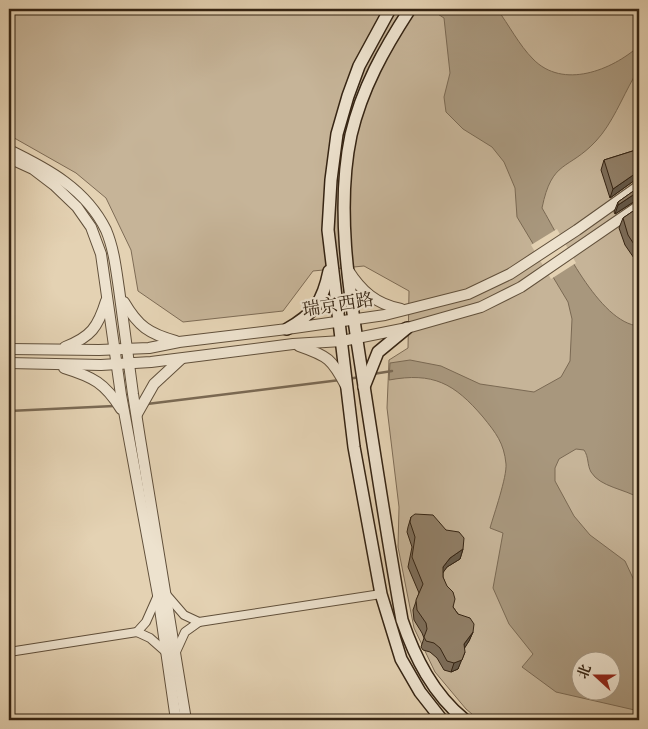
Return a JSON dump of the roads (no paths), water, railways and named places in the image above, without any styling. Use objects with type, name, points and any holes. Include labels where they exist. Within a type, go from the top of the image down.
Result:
[{"type":"main road","points":[[410,9],[372,73],[351,135],[345,180],[348,270],[358,355],[402,620],[414,654],[434,686],[453,710],[465,720]]},
{"type":"main road","points":[[388,12],[359,66],[337,134],[331,180],[328,230],[354,447],[381,594],[401,659],[420,692],[442,720]]},
{"type":"main road","points":[[328,230],[332,236],[339,238],[344,235],[346,228]]},
{"type":"main road","points":[[287,330],[304,320],[318,305],[326,284],[331,262]]},
{"type":"main road","points":[[364,386],[378,352],[407,328]]},
{"type":"main road","points":[[354,447],[362,438],[368,439],[373,444]]},
{"type":"street","points":[[9,150],[48,168],[70,184],[88,202],[105,230],[113,250],[133,394],[138,417],[161,594],[146,622],[137,632]]},
{"type":"street","points":[[9,158],[33,169],[77,207],[91,227],[101,254],[117,364],[117,395],[125,417],[161,594],[171,654],[186,720]]},
{"type":"street","name":"瑞京西路","points":[[9,349],[128,349],[287,330],[404,310],[468,294],[524,265],[639,186]]},
{"type":"street","name":"瑞京西路","points":[[12,365],[117,364],[182,359],[293,344],[342,341],[407,328],[481,307],[532,279],[586,244],[639,206]]},
{"type":"street","points":[[348,270],[359,287],[372,298],[387,306],[404,310]]},
{"type":"street","points":[[120,295],[134,318],[154,336],[179,342]]},
{"type":"street","points":[[60,349],[83,340],[100,322],[107,298]]},
{"type":"street","points":[[293,344],[324,355],[337,368],[347,388]]},
{"type":"street","points":[[138,417],[154,384],[182,359]]},
{"type":"street","points":[[54,365],[84,374],[101,383],[117,395]]},
{"type":"street","points":[[161,594],[184,615],[199,622]]},
{"type":"street","points":[[176,720],[171,654],[185,632],[199,622],[381,594]]},
{"type":"street","points":[[9,652],[137,632],[150,638],[171,654]]},
{"type":"waterway","points":[[373,374],[392,371]]},
{"type":"waterway","points":[[348,379],[360,377]]},
{"type":"waterway","points":[[147,404],[340,380]]},
{"type":"waterway","points":[[9,411],[114,406]]}]
